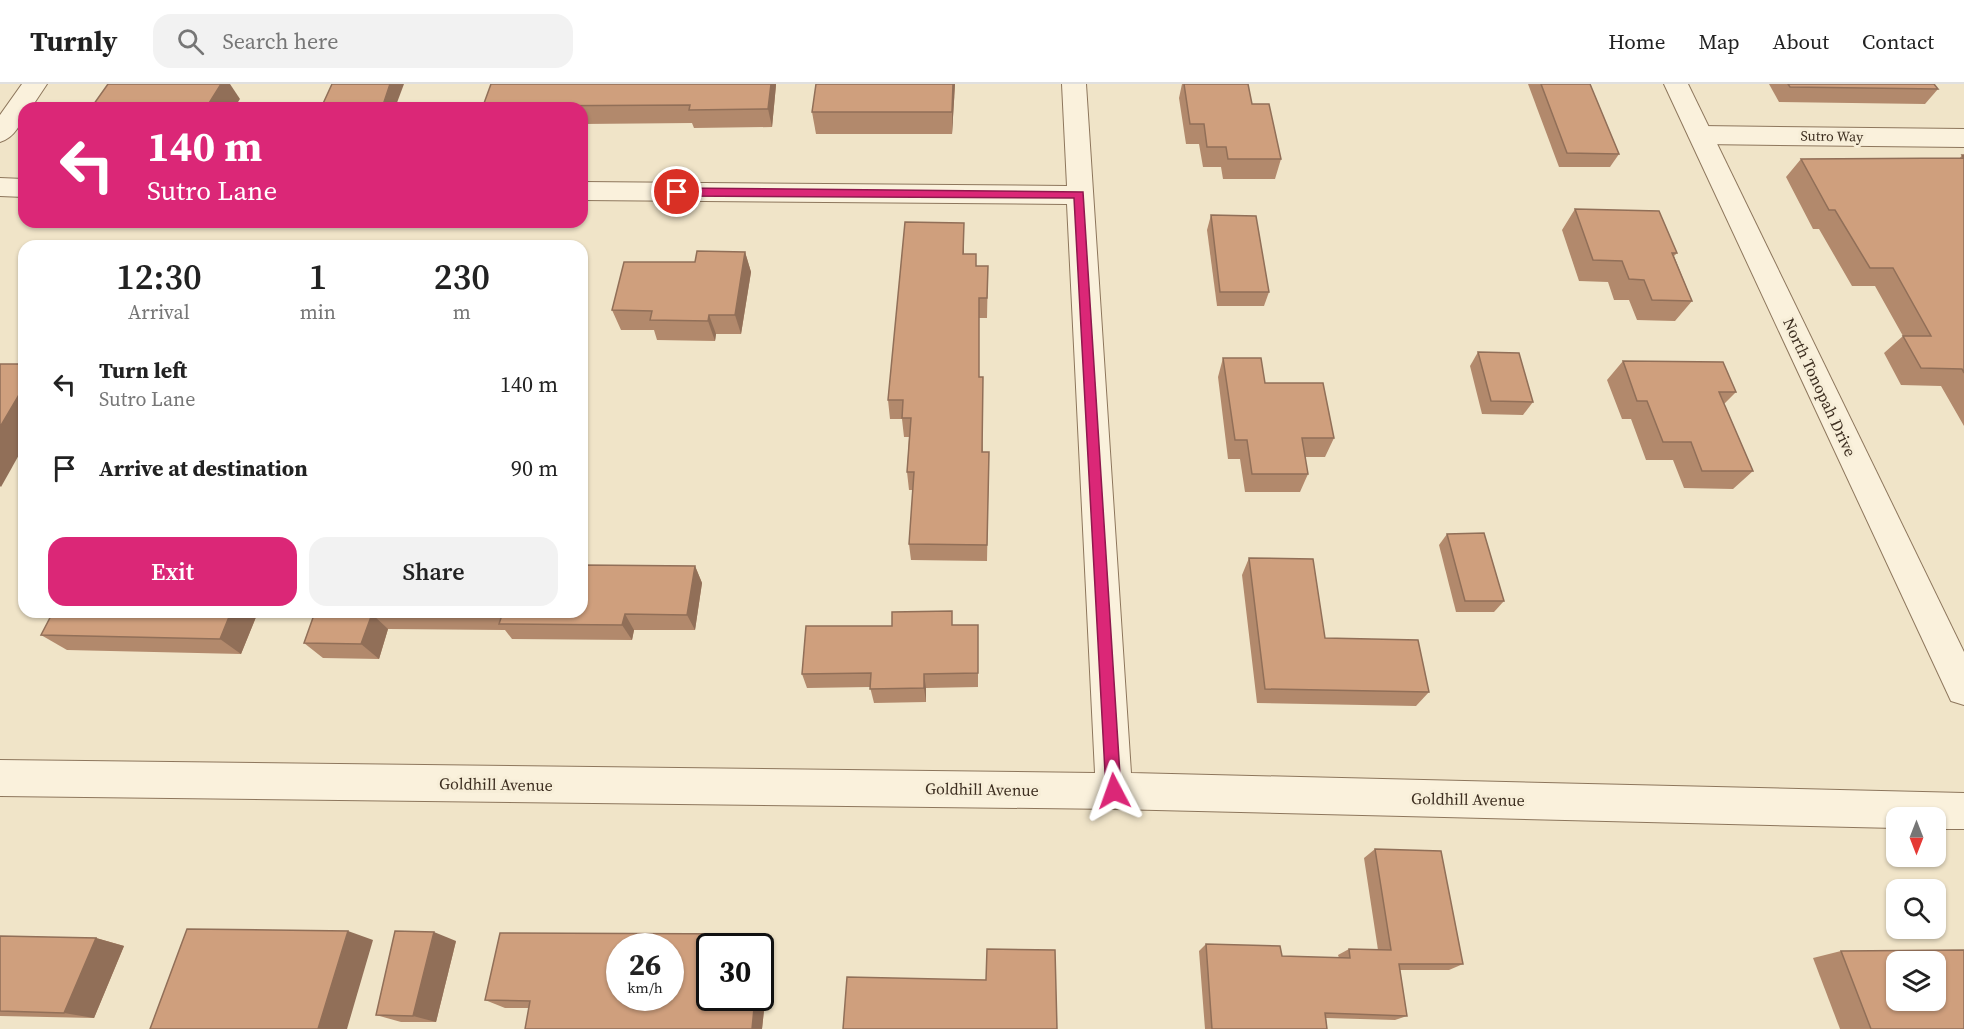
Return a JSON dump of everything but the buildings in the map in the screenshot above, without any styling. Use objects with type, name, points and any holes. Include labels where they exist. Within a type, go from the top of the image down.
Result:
[{"type":"street","points":[[22,102],[35,84]]},
{"type":"street","points":[[1074,84],[1114,791]]},
{"type":"street","name":"North Tonopah Drive","points":[[1676,84],[1964,689]]},
{"type":"street","points":[[0,133],[18,108]]},
{"type":"street","name":"Sutro Way","points":[[1701,135],[1964,138]]},
{"type":"street","points":[[0,188],[18,188]]},
{"type":"street","points":[[588,191],[1080,195]]},
{"type":"street","name":"Goldhill Avenue","points":[[0,778],[1114,791],[1964,811]]},
{"type":"route","points":[[677,192],[1080,195],[1114,791]]}]
